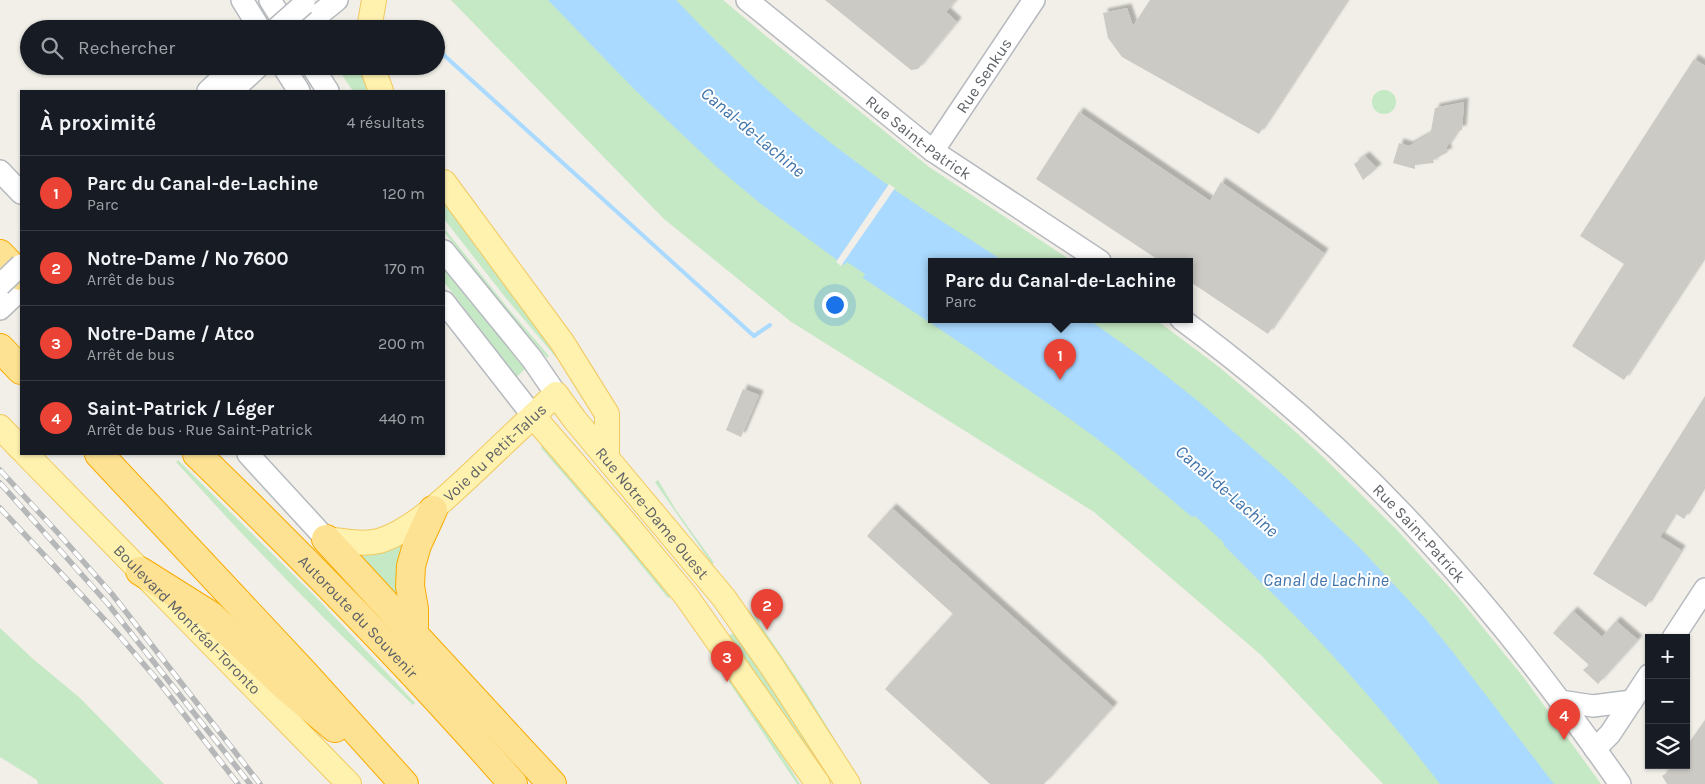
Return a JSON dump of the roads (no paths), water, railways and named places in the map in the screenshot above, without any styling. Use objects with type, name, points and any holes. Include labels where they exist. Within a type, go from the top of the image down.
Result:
[{"type":"highway","points":[[0,254],[20,275]]},
{"type":"highway","points":[[0,348],[20,369]]},
{"type":"highway","points":[[100,455],[304,673],[404,784]]},
{"type":"highway","name":"Autoroute du Souvenir","points":[[198,455],[377,636],[441,703],[513,784]]},
{"type":"highway","points":[[414,634],[414,609],[410,586],[411,566],[417,545],[433,510]]},
{"type":"highway","points":[[326,539],[552,784]]},
{"type":"highway","points":[[140,572],[210,615],[287,688],[404,784]]},
{"type":"main road","points":[[242,0],[254,20]]},
{"type":"main road","points":[[270,0],[282,20]]},
{"type":"main road","points":[[293,20],[337,0]]},
{"type":"main road","points":[[371,20],[374,0]]},
{"type":"main road","name":"Rue Saint-Patrick","points":[[747,0],[933,151],[1095,258]]},
{"type":"main road","name":"Rue Senkus","points":[[933,151],[1034,0]]},
{"type":"main road","points":[[210,90],[237,75]]},
{"type":"main road","points":[[233,90],[244,75]]},
{"type":"main road","points":[[289,75],[298,90]]},
{"type":"main road","points":[[318,75],[327,90]]},
{"type":"main road","points":[[375,75],[381,90]]},
{"type":"main road","points":[[0,170],[20,192]]},
{"type":"main road","points":[[445,183],[557,335],[607,414],[607,457]]},
{"type":"main road","name":"Rue Notre-Dame Ouest","points":[[445,252],[532,359],[570,414],[724,598],[773,668],[848,784]]},
{"type":"main road","points":[[0,285],[20,266]]},
{"type":"main road","points":[[0,309],[20,290]]},
{"type":"main road","name":"Rue Notre-Dame Ouest","points":[[445,303],[533,416],[686,596],[818,784]]},
{"type":"main road","name":"Rue Saint-Patrick","points":[[1186,323],[1272,391],[1376,486],[1464,581],[1498,621],[1620,784]]},
{"type":"main road","name":"Voie du Petit-Talus","points":[[326,539],[355,543],[378,541],[398,532],[433,510],[556,394]]},
{"type":"main road","points":[[0,427],[20,448]]},
{"type":"main road","name":"Boulevard Montréal-Toronto","points":[[27,455],[349,784]]},
{"type":"main road","points":[[249,455],[326,539]]},
{"type":"main road","points":[[1676,634],[1705,589]]},
{"type":"main road","points":[[1595,749],[1610,734],[1646,679]]},
{"type":"main road","points":[[1560,702],[1593,706],[1632,701]]},
{"type":"water","name":"Canal de Lachine","points":[[548,0],[676,0],[719,44],[786,107],[834,146],[930,214],[998,258],[928,258],[928,321],[863,278],[865,274],[847,262],[844,265],[761,204],[718,168],[636,91]]},
{"type":"water","name":"Canal de Lachine","points":[[930,323],[1094,323],[1151,364],[1198,401],[1281,473],[1358,546],[1426,619],[1554,784],[1440,784],[1336,660],[1233,555],[1223,542],[1195,516],[1192,517],[1116,453],[1073,421]]},
{"type":"waterway","points":[[445,56],[754,336],[770,325]]},
{"type":"railway","points":[[0,470],[112,594],[260,784]]},
{"type":"railway","points":[[0,483],[108,604],[250,784]]},
{"type":"railway","points":[[0,508],[117,633],[159,682],[238,784]]},
{"type":"place","name":"Parc du Canal-de-Lachine","points":[[1060,380]]},
{"type":"place","name":"Notre-Dame / No 7600","points":[[767,630]]},
{"type":"place","name":"Notre-Dame / Atco","points":[[727,682]]},
{"type":"place","name":"Saint-Patrick / Léger","points":[[1564,740]]},
{"type":"water label","name":"Canal-de-Lachine","points":[[753,132]]},
{"type":"water label","name":"Canal-de-Lachine","points":[[1227,491]]}]
